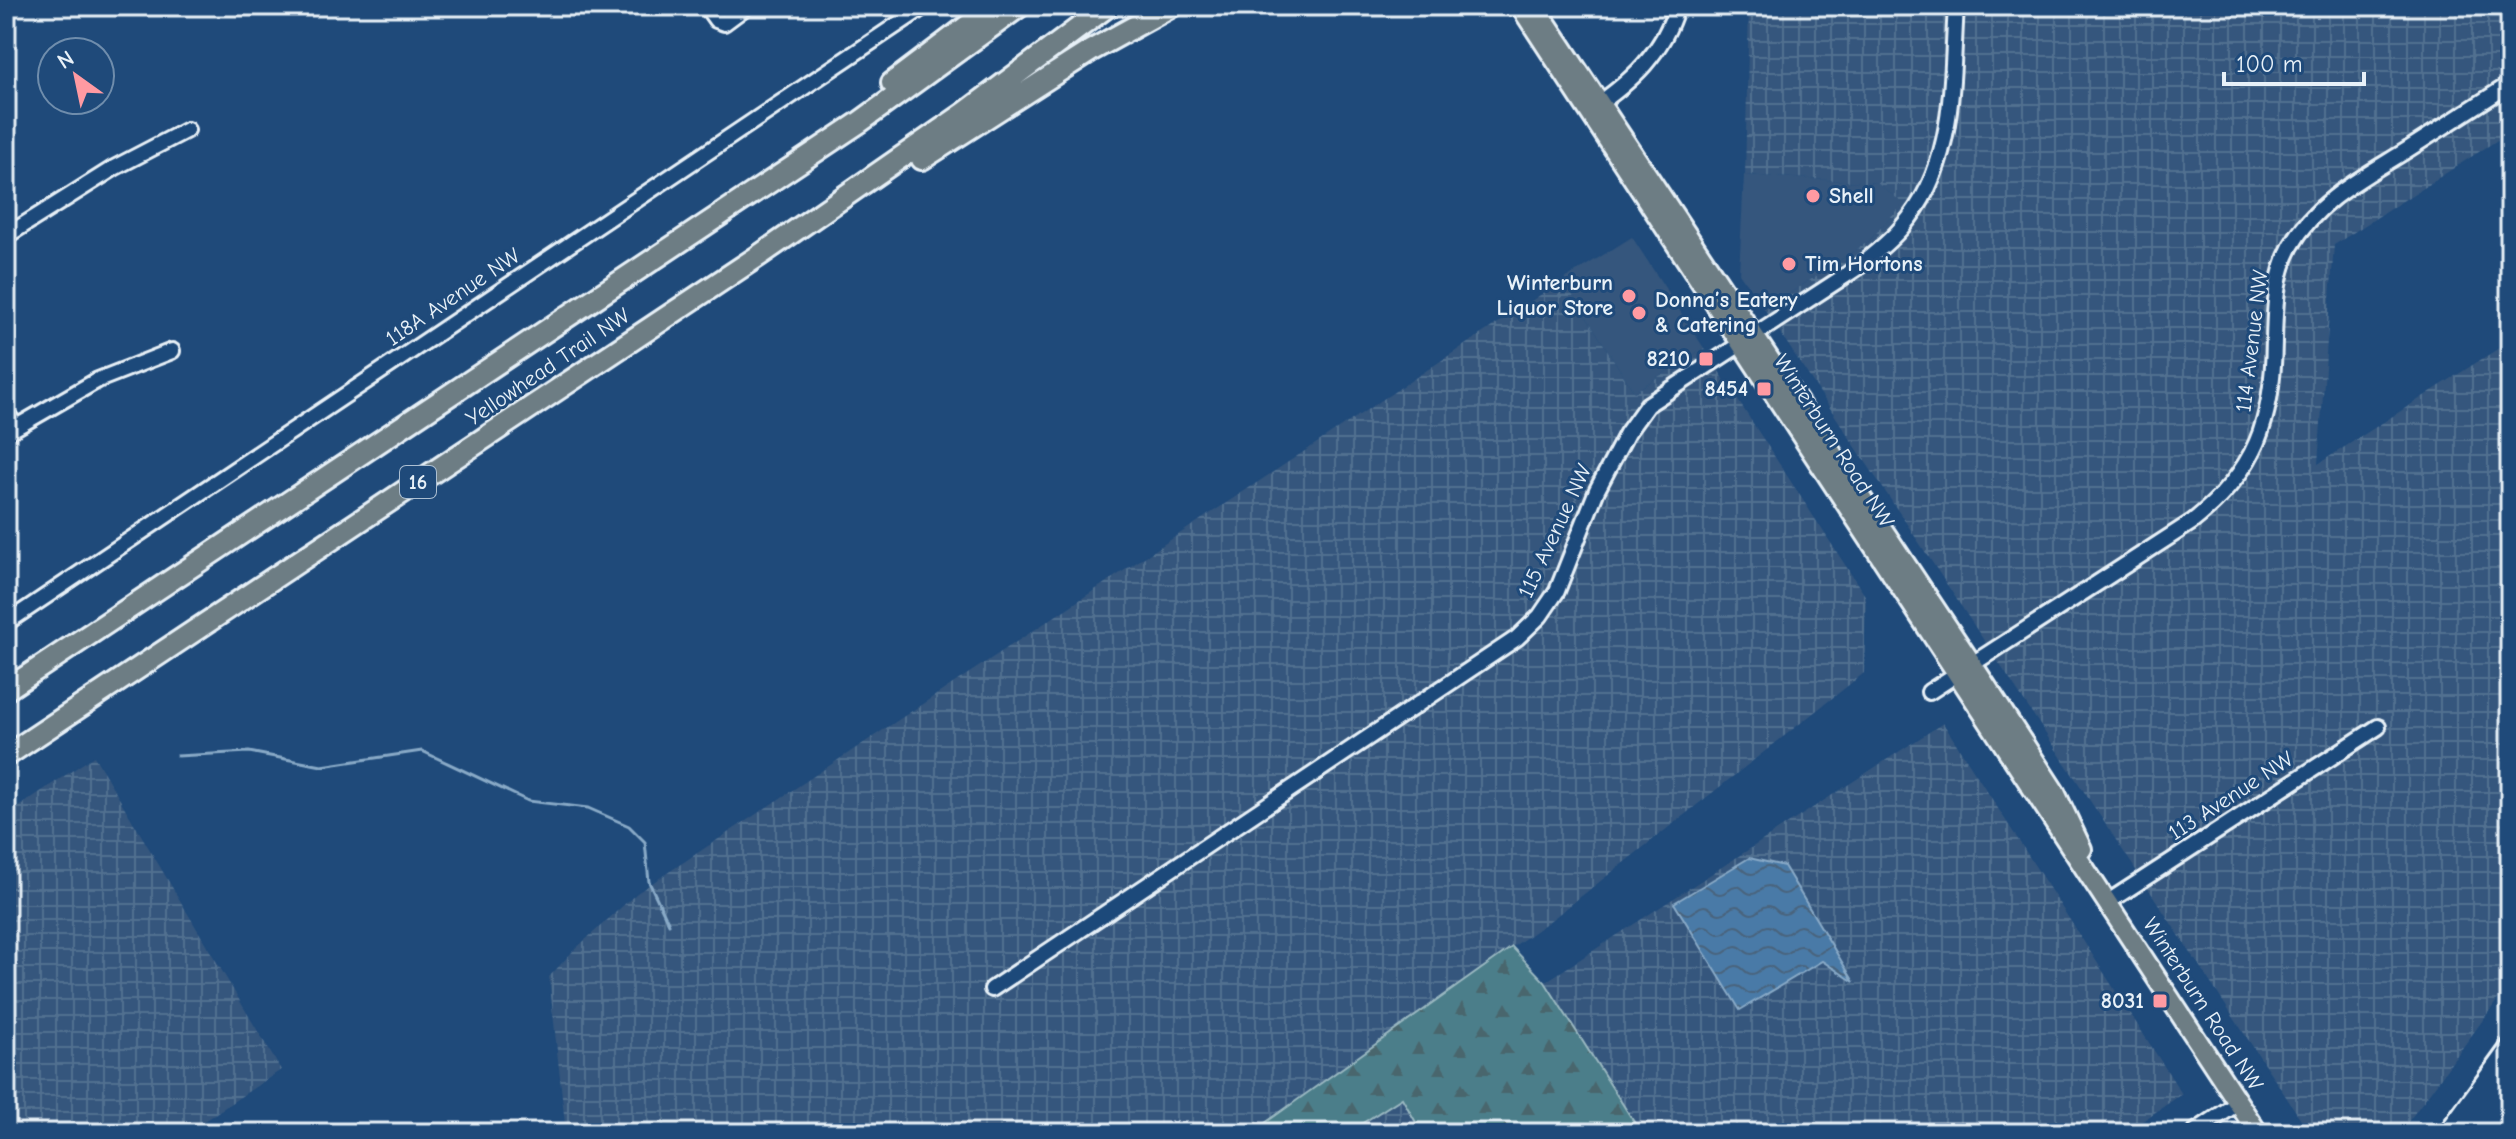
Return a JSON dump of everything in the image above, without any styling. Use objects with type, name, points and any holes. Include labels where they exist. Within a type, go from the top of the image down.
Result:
[{"type":"highway","points":[[660,255],[994,6]]},
{"type":"highway","name":"Yellowhead Trail NW","points":[[6,690],[860,122],[1020,6]]},
{"type":"highway","name":"Yellowhead Trail NW","points":[[6,756],[760,255],[965,113],[1108,6]]},
{"type":"highway","points":[[760,255],[847,208],[1092,50],[1172,6]]},
{"type":"main road","name":"Winterburn Road NW","points":[[1520,6],[1594,108],[1965,668],[2055,792],[2108,902],[2258,1133]]},
{"type":"main road","name":"Winterburn Road NW","points":[[1535,6],[1594,108]]},
{"type":"street","points":[[706,6],[716,20],[724,23],[747,6]]},
{"type":"street","name":"118A Avenue NW","points":[[6,623],[925,6]]},
{"type":"street","points":[[1594,108],[1622,88],[1650,61],[1671,25],[1677,6]]},
{"type":"street","name":"115 Avenue NW","points":[[992,989],[1517,638],[1540,616],[1557,591],[1597,490],[1635,419],[1652,400],[1857,268],[1884,246],[1915,210],[1938,165],[1946,138],[1956,6]]},
{"type":"street","name":"114 Avenue NW","points":[[1929,692],[2192,522],[2218,502],[2250,460],[2268,414],[2273,378],[2275,303],[2280,274],[2303,227],[2346,188],[2510,84]]},
{"type":"street","points":[[6,236],[114,168],[187,130]]},
{"type":"street","points":[[6,412],[11,430],[98,380],[172,351]]},
{"type":"street","name":"113 Avenue NW","points":[[2108,902],[2378,727]]},
{"type":"street","points":[[2193,1133],[2238,1103]]},
{"type":"shaded area","points":[[1749,6],[2510,6],[2510,132],[2334,245],[2318,464],[2510,341],[2510,983],[2400,1133],[2310,1133],[1765,310],[1869,241],[1903,203],[1877,183],[1745,175]]},
{"type":"shaded area","points":[[1744,175],[1877,183],[1904,203],[1869,241],[1765,310],[1739,273]]},
{"type":"shaded area","points":[[1632,237],[1704,348],[1634,392],[1563,280]]},
{"type":"shaded area","points":[[1563,280],[1634,392],[1704,348],[1866,597],[1864,673],[1555,917],[1251,1133],[566,1133],[549,977],[637,893]]},
{"type":"shaded area","points":[[1943,723],[2182,1094],[2125,1133],[1641,1133],[1545,982]]},
{"type":"shaded area","points":[[94,756],[281,1070],[186,1133],[6,1133],[6,815]]},
{"type":"shaded area","points":[[1403,1098],[1422,1133],[1347,1133]]},
{"type":"green space","points":[[1512,947],[1545,982],[1641,1133],[1422,1133],[1402,1098],[1347,1133],[1251,1133]]},
{"type":"water","points":[[1749,858],[1784,866],[1854,982],[1822,961],[1740,1010],[1674,903]]},
{"type":"waterway","points":[[177,756],[249,752],[322,766],[422,751],[528,801],[588,808],[629,826],[645,842],[649,882],[669,924]]},
{"type":"railway","points":[[2435,1133],[2510,1030]]},
{"type":"place","name":"Shell","points":[[1813,196]]},
{"type":"place","name":"Tim Hortons","points":[[1789,264]]},
{"type":"place","name":"Winterburn Liquor Store","points":[[1629,296]]},
{"type":"place","name":"Donna’s Eatery & Catering","points":[[1639,313]]},
{"type":"place","name":"8210","points":[[1706,359]]},
{"type":"place","name":"8454","points":[[1764,389]]},
{"type":"place","name":"8031","points":[[2160,1001]]}]
